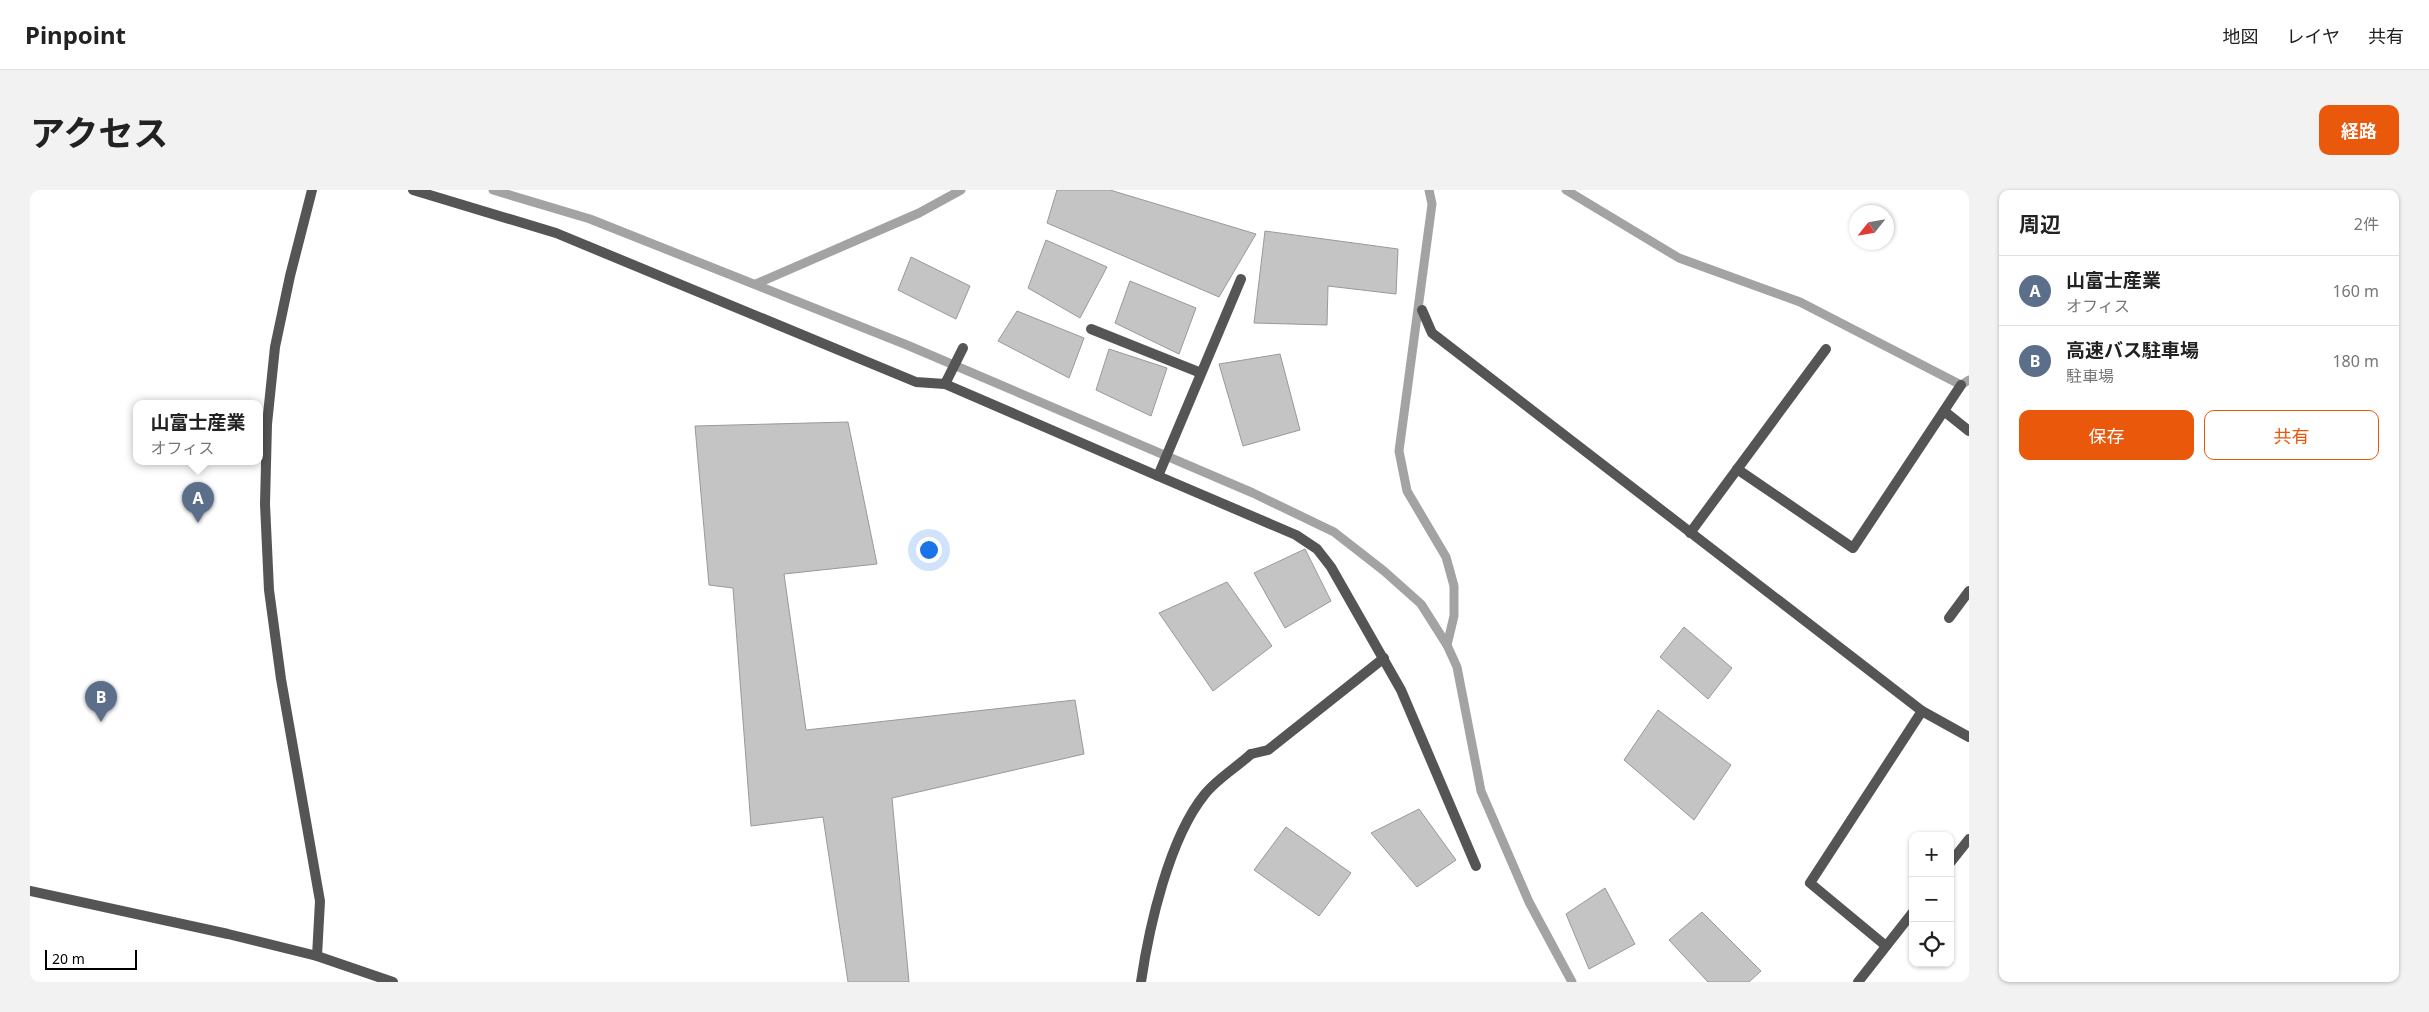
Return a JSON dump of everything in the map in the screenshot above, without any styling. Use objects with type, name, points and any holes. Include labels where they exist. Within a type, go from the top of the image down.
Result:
[{"type":"street","points":[[312,190],[290,276],[275,347],[267,424],[265,504],[270,590],[281,679],[320,901],[317,956]]},
{"type":"street","points":[[414,190],[556,234],[916,382],[947,381],[1160,472],[1296,535],[1317,549],[1331,567],[1384,658],[1401,690],[1476,866]]},
{"type":"street","points":[[1160,472],[1241,279]]},
{"type":"street","points":[[1422,310],[1432,333],[1922,711],[1969,737]]},
{"type":"street","points":[[1091,329],[1201,373]]},
{"type":"street","points":[[947,381],[963,348]]},
{"type":"street","points":[[1690,532],[1826,349]]},
{"type":"street","points":[[1737,469],[1853,548],[1961,385]]},
{"type":"street","points":[[1944,411],[1969,431]]},
{"type":"street","points":[[1949,618],[1969,591]]},
{"type":"street","points":[[1142,982],[1145,955],[1164,876],[1184,829],[1205,794],[1251,754],[1268,750],[1384,658]]},
{"type":"street","points":[[1886,946],[1810,883],[1922,711]]},
{"type":"street","points":[[1954,858],[1969,839]]},
{"type":"street","points":[[30,891],[228,934],[317,956],[393,982]]},
{"type":"street","points":[[1858,982],[1909,917]]},
{"type":"building","points":[[1057,190],[1110,190],[1256,234],[1219,297],[1047,223]]},
{"type":"building","points":[[1265,231],[1398,249],[1396,294],[1328,286],[1327,325],[1254,323]]},
{"type":"building","points":[[1046,240],[1107,267],[1080,318],[1028,288]]},
{"type":"building","points":[[911,257],[970,286],[956,319],[898,290]]},
{"type":"building","points":[[1130,281],[1196,308],[1179,354],[1115,323]]},
{"type":"building","points":[[1017,311],[1084,338],[1069,378],[998,341]]},
{"type":"building","points":[[1109,349],[1167,368],[1151,416],[1096,390]]},
{"type":"building","points":[[1280,354],[1300,430],[1243,446],[1219,364]]},
{"type":"building","points":[[848,422],[877,564],[784,574],[806,730],[1075,700],[1084,754],[892,798],[909,982],[848,982],[823,817],[751,826],[733,588],[709,585],[695,426]]},
{"type":"building","points":[[1305,549],[1331,601],[1285,628],[1254,573]]},
{"type":"building","points":[[1227,582],[1272,646],[1213,691],[1159,613]]},
{"type":"building","points":[[1684,627],[1732,668],[1708,699],[1660,657]]},
{"type":"building","points":[[1658,710],[1731,765],[1694,820],[1624,760]]},
{"type":"building","points":[[1419,809],[1456,860],[1417,887],[1371,833]]},
{"type":"building","points":[[1286,827],[1351,873],[1319,916],[1254,870]]},
{"type":"building","points":[[1605,888],[1635,944],[1589,969],[1566,914]]},
{"type":"building","points":[[1702,912],[1761,971],[1749,982],[1708,982],[1669,940]]},
{"type":"waterway","points":[[493,190],[590,219],[907,345],[1253,493],[1334,532],[1384,571],[1421,604],[1447,645],[1457,667],[1481,791],[1529,902],[1572,982]]},
{"type":"waterway","points":[[756,284],[919,213],[961,190]]},
{"type":"waterway","points":[[1429,190],[1432,204],[1399,451],[1407,491],[1446,557],[1454,586],[1454,616],[1447,645]]},
{"type":"waterway","points":[[1566,190],[1679,258],[1800,302],[1961,385],[1969,380]]},
{"type":"place","name":"山富士産業","points":[[198,523]]},
{"type":"place","name":"高速バス駐車場","points":[[101,722]]}]
